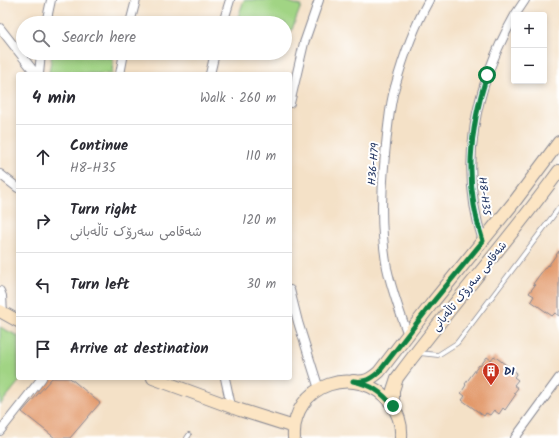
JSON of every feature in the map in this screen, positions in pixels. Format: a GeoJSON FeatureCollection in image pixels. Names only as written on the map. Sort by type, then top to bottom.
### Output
{"type":"FeatureCollection","features":[{"type":"Feature","properties":{"kind":"street"},"geometry":{"type":"LineString","coordinates":[[48,16],[51,0]]}},
{"type":"Feature","properties":{"kind":"street"},"geometry":{"type":"LineString","coordinates":[[132,16],[136,0]]}},
{"type":"Feature","properties":{"kind":"street"},"geometry":{"type":"LineString","coordinates":[[225,16],[230,0]]}},
{"type":"Feature","properties":{"kind":"street"},"geometry":{"type":"LineString","coordinates":[[292,94],[304,43],[319,0]]}},
{"type":"Feature","properties":{"kind":"street","name":"H36-H79"},"geometry":{"type":"LineString","coordinates":[[408,335],[394,298],[387,267],[381,202],[383,169],[394,89],[412,38],[429,0]]}},
{"type":"Feature","properties":{"kind":"street","name":"H8-H35"},"geometry":{"type":"LineString","coordinates":[[517,12],[524,0]]}},
{"type":"Feature","properties":{"kind":"street","name":"H8-H35"},"geometry":{"type":"LineString","coordinates":[[483,241],[476,216],[472,191],[472,136],[487,75],[501,42],[511,23]]}},
{"type":"Feature","properties":{"kind":"street"},"geometry":{"type":"LineString","coordinates":[[0,28],[16,48]]}},
{"type":"Feature","properties":{"kind":"street"},"geometry":{"type":"LineString","coordinates":[[25,60],[34,72]]}},
{"type":"Feature","properties":{"kind":"street"},"geometry":{"type":"LineString","coordinates":[[39,72],[40,60]]}},
{"type":"Feature","properties":{"kind":"street"},"geometry":{"type":"LineString","coordinates":[[120,72],[123,60]]}},
{"type":"Feature","properties":{"kind":"street"},"geometry":{"type":"LineString","coordinates":[[210,72],[213,60]]}},
{"type":"Feature","properties":{"kind":"street","name":"شەقامی سەرۆک تاڵەبانی"},"geometry":{"type":"LineString","coordinates":[[319,389],[333,383],[353,381],[362,382],[379,372],[534,176],[559,142]]}},
{"type":"Feature","properties":{"kind":"street","name":"شەقامی سەرۆک تاڵەبانی"},"geometry":{"type":"LineString","coordinates":[[393,406],[397,378],[416,352],[528,213],[559,171]]}},
{"type":"Feature","properties":{"kind":"street"},"geometry":{"type":"LineString","coordinates":[[0,174],[16,186]]}},
{"type":"Feature","properties":{"kind":"street"},"geometry":{"type":"LineString","coordinates":[[0,291],[2,296],[2,312],[16,320]]}},
{"type":"Feature","properties":{"kind":"street"},"geometry":{"type":"LineString","coordinates":[[159,380],[231,406],[294,433],[301,408],[307,399],[319,389],[292,298]]}},
{"type":"Feature","properties":{"kind":"street"},"geometry":{"type":"LineString","coordinates":[[515,438],[559,378]]}},
{"type":"Feature","properties":{"kind":"street"},"geometry":{"type":"LineString","coordinates":[[0,431],[40,380]]}},
{"type":"Feature","properties":{"kind":"street"},"geometry":{"type":"LineString","coordinates":[[225,380],[231,406]]}},
{"type":"Feature","properties":{"kind":"street"},"geometry":{"type":"LineString","coordinates":[[353,381],[376,389],[393,406],[400,425],[401,438]]}},
{"type":"Feature","properties":{"kind":"lane"},"geometry":{"type":"LineString","coordinates":[[416,352],[438,354],[457,343],[559,208]]}},
{"type":"Feature","properties":{"kind":"green space"},"geometry":{"type":"Polygon","coordinates":[[[244,0],[283,0],[301,6],[292,29],[292,16],[238,16],[244,0]]]}},
{"type":"Feature","properties":{"kind":"green space"},"geometry":{"type":"Polygon","coordinates":[[[51,60],[113,60],[112,72],[49,72],[51,60]]]}},
{"type":"Feature","properties":{"kind":"green space"},"geometry":{"type":"Polygon","coordinates":[[[0,327],[16,335],[16,380],[20,380],[0,405],[0,327]]]}},
{"type":"Feature","properties":{"kind":"building"},"geometry":{"type":"Polygon","coordinates":[[[559,251],[559,316],[555,313],[552,316],[531,301],[534,296],[529,293],[535,285],[533,284],[538,277],[559,251]]]}},
{"type":"Feature","properties":{"kind":"building","name":"D1"},"geometry":{"type":"Polygon","coordinates":[[[494,356],[517,373],[514,377],[518,380],[514,385],[518,388],[514,393],[516,394],[505,410],[503,408],[499,414],[494,410],[490,415],[486,413],[484,416],[462,400],[465,396],[461,393],[466,385],[465,384],[479,365],[480,366],[487,357],[491,360],[494,356]]]}},
{"type":"Feature","properties":{"kind":"building"},"geometry":{"type":"Polygon","coordinates":[[[50,380],[72,380],[100,403],[70,438],[55,438],[22,412],[50,380]]]}},
{"type":"Feature","properties":{"kind":"place","name":"D1"},"geometry":{"type":"Point","coordinates":[491,386]}},
{"type":"Feature","properties":{"kind":"route"},"geometry":{"type":"LineString","coordinates":[[393,406],[376,389],[353,381],[362,382],[379,372],[433,302],[483,241],[473,204],[471,157],[472,136],[476,115],[480,95],[487,75]]}}]}
